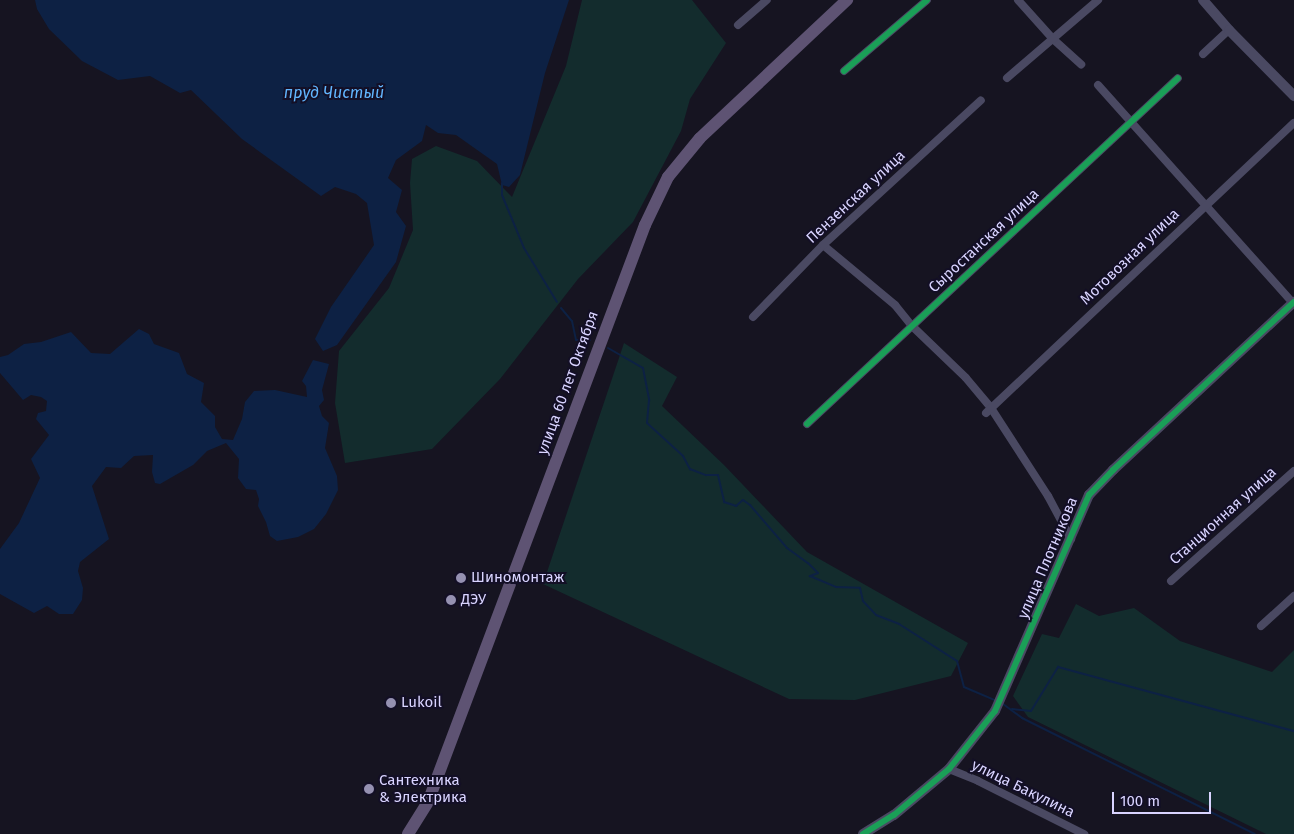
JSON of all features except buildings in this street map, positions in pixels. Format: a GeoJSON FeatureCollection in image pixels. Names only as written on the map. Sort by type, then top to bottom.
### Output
{"type":"FeatureCollection","features":[{"type":"Feature","properties":{"kind":"main road","name":"улица 60 лет Октября"},"geometry":{"type":"LineString","coordinates":[[411,832],[428,802],[645,224],[668,177],[700,138],[847,0]]}},
{"type":"Feature","properties":{"kind":"street"},"geometry":{"type":"LineString","coordinates":[[738,25],[767,0]]}},
{"type":"Feature","properties":{"kind":"street"},"geometry":{"type":"LineString","coordinates":[[844,71],[927,0]]}},
{"type":"Feature","properties":{"kind":"street"},"geometry":{"type":"LineString","coordinates":[[1018,0],[1053,39],[1081,64]]}},
{"type":"Feature","properties":{"kind":"street"},"geometry":{"type":"LineString","coordinates":[[1007,78],[1098,0]]}},
{"type":"Feature","properties":{"kind":"street"},"geometry":{"type":"LineString","coordinates":[[1203,0],[1229,30],[1294,96]]}},
{"type":"Feature","properties":{"kind":"street"},"geometry":{"type":"LineString","coordinates":[[1203,54],[1229,30]]}},
{"type":"Feature","properties":{"kind":"street","name":"Сыростанская улица"},"geometry":{"type":"LineString","coordinates":[[807,424],[1178,78]]}},
{"type":"Feature","properties":{"kind":"street"},"geometry":{"type":"LineString","coordinates":[[1098,85],[1294,303]]}},
{"type":"Feature","properties":{"kind":"street","name":"Пензенская улица"},"geometry":{"type":"LineString","coordinates":[[753,317],[823,245],[980,100]]}},
{"type":"Feature","properties":{"kind":"street","name":"Мотовозная улица"},"geometry":{"type":"LineString","coordinates":[[989,410],[1294,123]]}},
{"type":"Feature","properties":{"kind":"street"},"geometry":{"type":"LineString","coordinates":[[823,245],[894,305],[911,325],[966,378],[1048,496],[1071,539]]}},
{"type":"Feature","properties":{"kind":"street","name":"улица Плотникова"},"geometry":{"type":"LineString","coordinates":[[949,770],[995,711],[1089,495],[1094,488],[1294,303]]}},
{"type":"Feature","properties":{"kind":"street","name":"Станционная улица"},"geometry":{"type":"LineString","coordinates":[[1171,581],[1294,472]]}},
{"type":"Feature","properties":{"kind":"street"},"geometry":{"type":"LineString","coordinates":[[1261,626],[1294,596]]}},
{"type":"Feature","properties":{"kind":"street"},"geometry":{"type":"LineString","coordinates":[[863,834],[894,815],[949,770]]}},
{"type":"Feature","properties":{"kind":"street","name":"улица Бакулина"},"geometry":{"type":"LineString","coordinates":[[949,770],[978,781],[1084,834]]}},
{"type":"Feature","properties":{"kind":"green space"},"geometry":{"type":"Polygon","coordinates":[[[582,0],[692,0],[726,43],[690,99],[681,131],[633,222],[578,279],[500,379],[432,449],[345,463],[335,403],[339,351],[389,288],[413,230],[410,183],[412,159],[436,146],[477,161],[512,197],[566,66],[582,0]]]}},
{"type":"Feature","properties":{"kind":"green space"},"geometry":{"type":"Polygon","coordinates":[[[624,343],[677,377],[662,406],[724,465],[807,552],[968,643],[951,676],[855,700],[789,699],[543,584],[624,343]]]}},
{"type":"Feature","properties":{"kind":"green space"},"geometry":{"type":"Polygon","coordinates":[[[1076,604],[1099,616],[1134,608],[1180,641],[1272,672],[1294,650],[1294,834],[1266,834],[1028,717],[1013,696],[1042,634],[1059,638],[1076,604]]]}},
{"type":"Feature","properties":{"kind":"water","name":"пруд Чистый"},"geometry":{"type":"Polygon","coordinates":[[[35,0],[569,0],[545,73],[520,175],[509,187],[502,185],[497,164],[456,135],[438,133],[426,125],[422,141],[396,160],[388,178],[402,190],[396,212],[406,226],[396,262],[337,345],[323,351],[315,339],[331,307],[374,245],[367,203],[356,194],[335,187],[321,196],[242,139],[191,90],[180,93],[150,76],[118,80],[82,61],[49,29],[37,9],[35,0]]]}},
{"type":"Feature","properties":{"kind":"water"},"geometry":{"type":"Polygon","coordinates":[[[139,329],[149,334],[154,344],[179,353],[187,374],[204,383],[201,402],[215,416],[215,427],[222,439],[233,440],[242,419],[245,402],[254,391],[275,390],[307,397],[306,386],[302,381],[313,360],[329,364],[322,390],[324,400],[319,406],[322,416],[329,423],[325,448],[337,476],[338,490],[326,514],[314,529],[298,537],[277,541],[270,536],[258,506],[259,499],[256,490],[246,489],[238,478],[239,459],[226,443],[207,451],[193,465],[160,484],[155,483],[152,472],[153,455],[134,456],[121,468],[106,467],[92,486],[109,539],[80,562],[78,571],[83,588],[82,600],[73,614],[59,614],[47,606],[34,613],[0,594],[0,549],[19,523],[40,478],[31,459],[49,435],[36,419],[38,413],[46,411],[47,401],[41,397],[31,395],[23,400],[0,373],[0,357],[8,355],[24,344],[41,342],[71,332],[91,353],[110,354],[139,329]]]}},
{"type":"Feature","properties":{"kind":"waterway"},"geometry":{"type":"LineString","coordinates":[[502,183],[502,195],[524,248],[557,302]]}},
{"type":"Feature","properties":{"kind":"waterway"},"geometry":{"type":"LineString","coordinates":[[561,308],[572,321],[576,340],[590,340]]}},
{"type":"Feature","properties":{"kind":"waterway"},"geometry":{"type":"LineString","coordinates":[[608,348],[643,368],[649,400],[647,423],[683,456],[690,469],[706,475],[718,475],[724,502],[736,506],[743,500],[750,505],[787,548],[808,563],[818,573],[810,576],[836,587],[860,588],[863,601],[876,615],[899,624],[957,661],[964,687],[997,701]]}},
{"type":"Feature","properties":{"kind":"waterway"},"geometry":{"type":"LineString","coordinates":[[1012,709],[1031,711],[1058,667],[1294,731]]}},
{"type":"Feature","properties":{"kind":"waterway"},"geometry":{"type":"LineString","coordinates":[[1003,704],[1022,718],[1255,834]]}},
{"type":"Feature","properties":{"kind":"cycle path"},"geometry":{"type":"LineString","coordinates":[[844,71],[927,0]]}},
{"type":"Feature","properties":{"kind":"cycle path"},"geometry":{"type":"LineString","coordinates":[[807,424],[1178,78]]}},
{"type":"Feature","properties":{"kind":"cycle path"},"geometry":{"type":"LineString","coordinates":[[863,834],[894,815],[949,769],[995,711],[1089,495],[1113,470],[1294,302]]}},
{"type":"Feature","properties":{"kind":"place","name":"Шиномонтаж"},"geometry":{"type":"Point","coordinates":[461,578]}},
{"type":"Feature","properties":{"kind":"place","name":"ДЭУ"},"geometry":{"type":"Point","coordinates":[451,600]}},
{"type":"Feature","properties":{"kind":"place","name":"Lukoil"},"geometry":{"type":"Point","coordinates":[391,703]}},
{"type":"Feature","properties":{"kind":"place","name":"Сантехника & Электрика"},"geometry":{"type":"Point","coordinates":[369,789]}}]}
